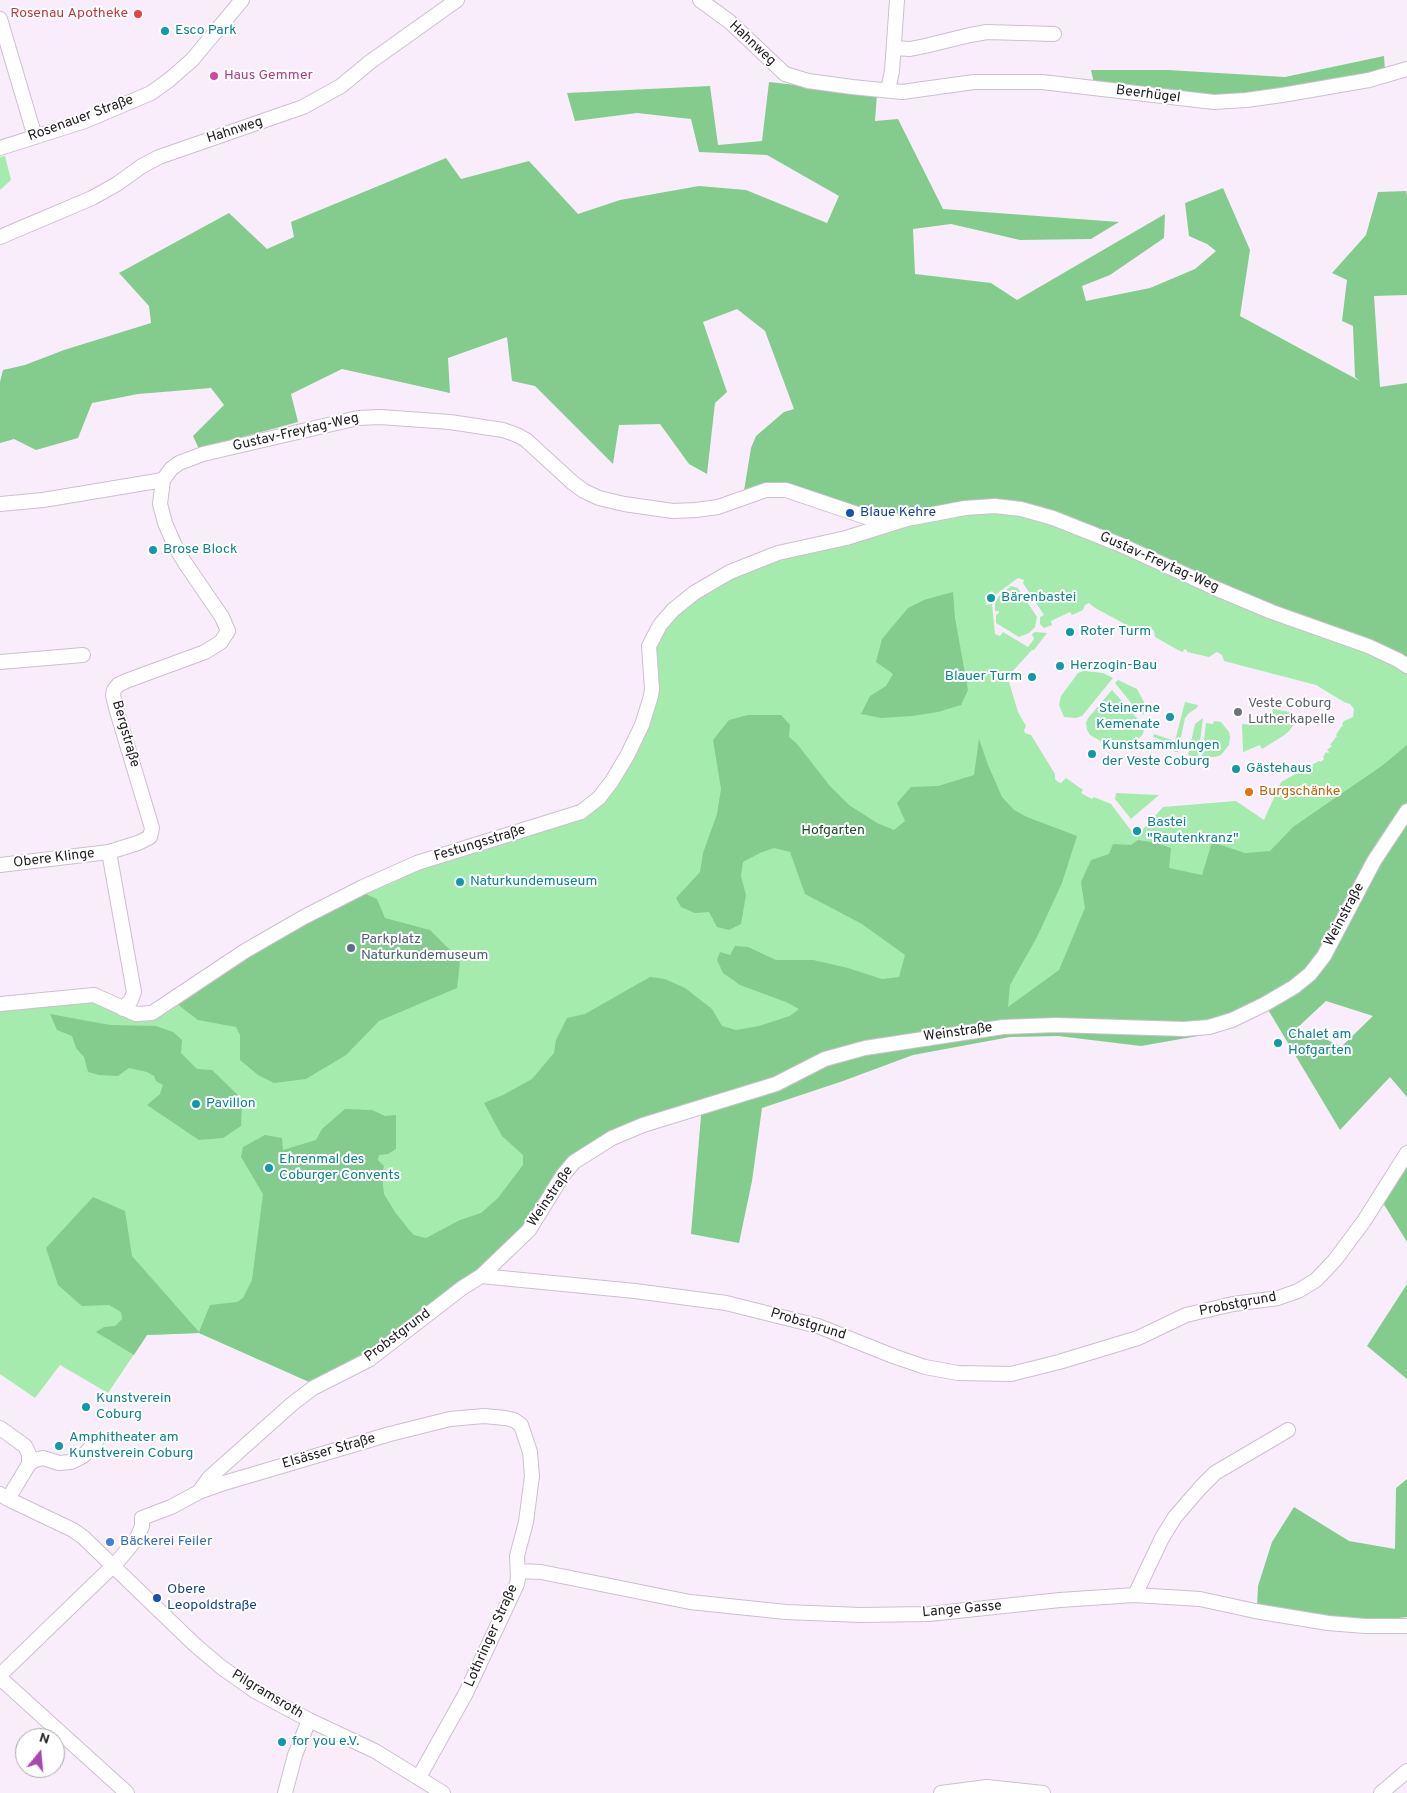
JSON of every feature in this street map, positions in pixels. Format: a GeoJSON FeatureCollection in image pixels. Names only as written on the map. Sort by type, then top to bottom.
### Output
{"type":"FeatureCollection","features":[{"type":"Feature","properties":{"kind":"street","name":"Rosenauer Straße"},"geometry":{"type":"LineString","coordinates":[[0,148],[85,121],[137,100],[157,88],[170,80],[192,60],[242,0]]}},
{"type":"Feature","properties":{"kind":"street","name":"Hahnweg"},"geometry":{"type":"LineString","coordinates":[[0,237],[92,198],[159,157],[303,107],[341,86],[370,62],[457,0]]}},
{"type":"Feature","properties":{"kind":"street","name":"Hahnweg"},"geometry":{"type":"LineString","coordinates":[[700,0],[730,22],[780,70]]}},
{"type":"Feature","properties":{"kind":"street"},"geometry":{"type":"LineString","coordinates":[[888,90],[892,71],[897,0]]}},
{"type":"Feature","properties":{"kind":"street"},"geometry":{"type":"LineString","coordinates":[[0,19],[35,137]]}},
{"type":"Feature","properties":{"kind":"street"},"geometry":{"type":"LineString","coordinates":[[894,48],[910,49],[987,32],[1054,34]]}},
{"type":"Feature","properties":{"kind":"street","name":"Beerhügel"},"geometry":{"type":"LineString","coordinates":[[780,70],[795,78],[808,81],[902,92],[974,82],[1034,82],[1214,102],[1282,95],[1369,80],[1407,69]]}},
{"type":"Feature","properties":{"kind":"street","name":"Gustav-Freytag-Weg"},"geometry":{"type":"LineString","coordinates":[[163,480],[171,469],[179,463],[203,454],[358,418],[380,417],[450,422],[503,430],[526,440],[584,491],[599,498],[624,504],[673,511],[696,510],[718,507],[771,489],[786,490],[846,512],[869,518],[901,521]]}},
{"type":"Feature","properties":{"kind":"street"},"geometry":{"type":"LineString","coordinates":[[0,504],[43,500],[163,480]]}},
{"type":"Feature","properties":{"kind":"street","name":"Bergstraße"},"geometry":{"type":"LineString","coordinates":[[108,852],[146,840],[150,837],[152,828],[116,708],[113,695],[114,690],[118,685],[205,652],[221,642],[228,631],[222,617],[175,546],[165,523],[160,504],[163,480]]}},
{"type":"Feature","properties":{"kind":"street","name":"Gustav-Freytag-Weg"},"geometry":{"type":"LineString","coordinates":[[846,538],[933,513],[995,506],[1021,508],[1090,532],[1263,609],[1368,646],[1407,666]]}},
{"type":"Feature","properties":{"kind":"street"},"geometry":{"type":"LineString","coordinates":[[846,512],[851,525],[846,538]]}},
{"type":"Feature","properties":{"kind":"street","name":"Festungsstraße"},"geometry":{"type":"LineString","coordinates":[[0,1004],[94,995],[123,1009],[142,1014],[152,1013],[245,951],[354,891],[405,868],[581,812],[599,798],[612,781],[642,725],[652,696],[649,646],[660,625],[673,610],[694,593],[730,572],[778,553],[846,538]]}},
{"type":"Feature","properties":{"kind":"street"},"geometry":{"type":"LineString","coordinates":[[0,662],[83,655]]}},
{"type":"Feature","properties":{"kind":"street","name":"Weinstraße"},"geometry":{"type":"LineString","coordinates":[[481,1276],[529,1230],[563,1175],[574,1162],[591,1150],[612,1138],[643,1125],[776,1084],[826,1059],[874,1046],[1003,1027],[1056,1025],[1184,1029],[1209,1027],[1232,1020],[1266,1004],[1294,987],[1310,974],[1324,956],[1374,861],[1407,811]]}},
{"type":"Feature","properties":{"kind":"street"},"geometry":{"type":"LineString","coordinates":[[108,852],[134,992],[131,1000],[123,1009]]}},
{"type":"Feature","properties":{"kind":"street","name":"Obere Klinge"},"geometry":{"type":"LineString","coordinates":[[0,866],[108,852]]}},
{"type":"Feature","properties":{"kind":"street","name":"Probstgrund"},"geometry":{"type":"LineString","coordinates":[[199,1492],[209,1478],[292,1404],[313,1388],[370,1359],[462,1288],[481,1276],[643,1292],[726,1303],[818,1326],[924,1367],[958,1373],[1011,1374],[1059,1362],[1138,1338],[1186,1315],[1233,1304],[1278,1298],[1298,1291],[1316,1280],[1335,1260],[1364,1221],[1407,1153]]}},
{"type":"Feature","properties":{"kind":"street","name":"Elsässer Straße"},"geometry":{"type":"LineString","coordinates":[[112,1565],[137,1538],[142,1526],[142,1518],[171,1507],[199,1492],[224,1483],[390,1434],[450,1419],[484,1416],[505,1418],[514,1420],[521,1426]]}},
{"type":"Feature","properties":{"kind":"street","name":"Lothringer Straße"},"geometry":{"type":"LineString","coordinates":[[419,1777],[466,1693],[517,1584],[517,1556],[529,1505],[532,1476],[530,1452],[521,1426]]}},
{"type":"Feature","properties":{"kind":"street"},"geometry":{"type":"LineString","coordinates":[[0,1428],[25,1446],[29,1454],[28,1464]]}},
{"type":"Feature","properties":{"kind":"street"},"geometry":{"type":"LineString","coordinates":[[1135,1596],[1166,1531],[1175,1517],[1201,1487],[1215,1473],[1288,1430]]}},
{"type":"Feature","properties":{"kind":"street"},"geometry":{"type":"LineString","coordinates":[[4,1497],[28,1464],[39,1458],[60,1463],[71,1462],[83,1456],[96,1442]]}},
{"type":"Feature","properties":{"kind":"street","name":"Pilgramsroth"},"geometry":{"type":"LineString","coordinates":[[4,1497],[84,1537],[221,1667],[255,1691],[375,1751],[443,1793]]}},
{"type":"Feature","properties":{"kind":"street"},"geometry":{"type":"LineString","coordinates":[[112,1565],[0,1677],[128,1793]]}},
{"type":"Feature","properties":{"kind":"street","name":"Lange Gasse"},"geometry":{"type":"LineString","coordinates":[[518,1571],[541,1572],[690,1602],[795,1612],[867,1615],[929,1614],[1060,1600],[1135,1596],[1200,1599],[1254,1612],[1328,1623],[1365,1626],[1407,1626]]}},
{"type":"Feature","properties":{"kind":"street"},"geometry":{"type":"LineString","coordinates":[[285,1793],[295,1755],[310,1720]]}},
{"type":"Feature","properties":{"kind":"street"},"geometry":{"type":"LineString","coordinates":[[1381,1793],[1407,1771]]}},
{"type":"Feature","properties":{"kind":"street"},"geometry":{"type":"LineString","coordinates":[[941,1793],[987,1787],[1042,1793]]}},
{"type":"Feature","properties":{"kind":"green space"},"geometry":{"type":"Polygon","coordinates":[[[1384,56],[1385,71],[1224,98],[1094,83],[1091,70],[1168,70],[1285,77],[1384,56]]]}},
{"type":"Feature","properties":{"kind":"green space"},"geometry":{"type":"Polygon","coordinates":[[[769,82],[877,94],[875,121],[898,119],[943,209],[1119,222],[1091,239],[1020,240],[951,224],[913,229],[915,274],[991,283],[1017,300],[1165,214],[1164,238],[1110,275],[1082,286],[1086,301],[1150,288],[1195,269],[1216,251],[1207,244],[1189,236],[1185,203],[1223,188],[1250,250],[1240,316],[1360,381],[1355,377],[1353,326],[1342,321],[1347,280],[1332,273],[1366,235],[1378,192],[1406,191],[1407,295],[1374,296],[1380,387],[1407,383],[1407,662],[1021,505],[891,519],[790,487],[744,491],[751,448],[756,436],[784,412],[794,409],[765,331],[737,309],[703,322],[727,392],[715,403],[707,474],[689,464],[660,424],[619,425],[613,464],[535,386],[512,381],[507,337],[448,358],[450,393],[342,369],[291,394],[298,422],[199,449],[193,436],[224,405],[211,388],[138,394],[92,403],[78,438],[36,450],[14,439],[0,443],[0,382],[3,370],[25,365],[64,350],[151,323],[149,306],[119,273],[229,213],[267,249],[294,237],[291,222],[446,158],[461,179],[529,161],[578,214],[620,200],[699,186],[746,190],[827,223],[839,196],[767,155],[699,152],[691,119],[637,113],[575,121],[567,93],[710,86],[718,145],[762,141],[769,82]]]}},
{"type":"Feature","properties":{"kind":"green space"},"geometry":{"type":"Polygon","coordinates":[[[5,156],[11,180],[0,190],[0,157],[5,156]]]}},
{"type":"Feature","properties":{"kind":"green space","name":"Hofgarten"},"geometry":{"type":"Polygon","coordinates":[[[995,511],[1035,517],[1364,649],[1407,672],[1407,808],[1003,1024],[613,1135],[316,1385],[199,1333],[147,1335],[108,1393],[60,1365],[35,1398],[0,1374],[0,1009],[89,999],[143,1018],[161,1016],[247,955],[398,875],[593,811],[654,708],[655,638],[692,597],[775,558],[933,518],[995,511]],[[1018,578],[995,595],[992,591],[985,596],[986,605],[992,604],[995,634],[1000,636],[1003,632],[1028,647],[1034,639],[1032,634],[1035,632],[1047,633],[1034,650],[1012,672],[1006,672],[1006,682],[1009,682],[1018,712],[1026,726],[1025,733],[1031,735],[1058,782],[1061,783],[1066,778],[1083,790],[1081,793],[1092,799],[1094,797],[1111,804],[1136,837],[1163,807],[1236,801],[1264,820],[1281,782],[1319,761],[1321,762],[1326,752],[1329,752],[1327,750],[1332,746],[1330,745],[1343,726],[1344,721],[1353,717],[1354,709],[1350,704],[1316,685],[1224,661],[1222,655],[1217,652],[1209,657],[1187,652],[1184,649],[1183,652],[1155,637],[1152,629],[1140,628],[1136,630],[1089,603],[1085,605],[1083,610],[1072,615],[1070,612],[1051,621],[1052,625],[1044,628],[1040,624],[1040,617],[1044,615],[1023,583],[1024,580],[1018,578]]]}},
{"type":"Feature","properties":{"kind":"green space"},"geometry":{"type":"Polygon","coordinates":[[[1011,586],[1018,588],[1037,617],[1035,627],[1029,633],[1019,637],[996,623],[996,615],[999,611],[995,611],[995,604],[998,597],[1011,586]]]}},
{"type":"Feature","properties":{"kind":"green space"},"geometry":{"type":"Polygon","coordinates":[[[953,592],[955,618],[968,690],[961,705],[938,712],[912,716],[881,718],[861,714],[870,696],[886,686],[893,674],[876,662],[882,639],[908,608],[924,600],[953,592]]]}},
{"type":"Feature","properties":{"kind":"green space"},"geometry":{"type":"Polygon","coordinates":[[[1084,671],[1103,673],[1113,678],[1082,716],[1076,718],[1064,717],[1059,705],[1061,696],[1078,673],[1084,671]]]}},
{"type":"Feature","properties":{"kind":"green space"},"geometry":{"type":"Polygon","coordinates":[[[1118,680],[1137,689],[1144,702],[1144,715],[1136,709],[1115,683],[1118,680]]]}},
{"type":"Feature","properties":{"kind":"green space"},"geometry":{"type":"Polygon","coordinates":[[[1112,690],[1142,724],[1143,734],[1138,739],[1124,744],[1113,745],[1104,743],[1090,735],[1087,730],[1086,723],[1088,718],[1112,690]]]}},
{"type":"Feature","properties":{"kind":"green space"},"geometry":{"type":"Polygon","coordinates":[[[1185,702],[1198,705],[1185,718],[1178,752],[1175,752],[1164,741],[1153,737],[1154,734],[1175,741],[1185,702]]]}},
{"type":"Feature","properties":{"kind":"green space"},"geometry":{"type":"Polygon","coordinates":[[[1273,709],[1290,712],[1295,715],[1295,723],[1283,736],[1262,749],[1260,745],[1243,752],[1242,724],[1257,725],[1264,719],[1269,721],[1273,709]]]}},
{"type":"Feature","properties":{"kind":"green space"},"geometry":{"type":"Polygon","coordinates":[[[748,715],[781,715],[790,725],[789,737],[797,744],[830,786],[849,805],[877,823],[894,830],[905,821],[897,803],[911,787],[938,786],[974,775],[979,739],[1002,797],[1014,810],[1027,817],[1077,836],[1062,883],[1037,937],[1010,985],[1008,1007],[1059,970],[1085,908],[1081,882],[1091,860],[1109,854],[1113,844],[1131,845],[1138,840],[1157,843],[1171,848],[1169,868],[1202,875],[1212,842],[1245,853],[1270,851],[1293,827],[1383,765],[1407,745],[1407,1097],[1390,1077],[1340,1130],[1267,1008],[1215,1033],[1141,1046],[1058,1036],[1010,1037],[913,1055],[762,1108],[752,1181],[739,1243],[691,1234],[702,1104],[588,1148],[536,1215],[494,1258],[359,1358],[316,1385],[199,1333],[147,1335],[134,1355],[96,1332],[104,1327],[115,1326],[122,1319],[121,1312],[109,1305],[82,1306],[58,1285],[46,1248],[93,1197],[125,1211],[132,1256],[199,1332],[210,1305],[237,1302],[243,1298],[252,1280],[263,1194],[241,1157],[243,1147],[265,1135],[282,1138],[283,1150],[316,1140],[322,1129],[345,1109],[372,1110],[385,1116],[396,1115],[396,1149],[388,1154],[379,1155],[378,1160],[384,1166],[382,1175],[384,1194],[410,1231],[414,1235],[426,1238],[460,1220],[481,1213],[498,1198],[523,1165],[523,1155],[502,1136],[484,1103],[532,1079],[554,1053],[556,1040],[567,1018],[585,1014],[650,977],[665,979],[685,988],[712,1009],[722,1026],[736,1030],[759,1026],[790,1016],[799,1009],[786,1002],[740,985],[723,973],[717,960],[720,952],[730,955],[735,946],[748,947],[776,960],[813,960],[848,968],[882,979],[899,977],[905,955],[862,924],[805,894],[790,852],[774,848],[743,862],[741,876],[746,895],[741,924],[729,930],[717,927],[709,912],[695,913],[681,907],[676,898],[700,872],[703,853],[717,814],[721,789],[713,740],[729,720],[748,715]],[[1326,1001],[1297,1028],[1305,1038],[1324,1038],[1341,1047],[1373,1016],[1326,1001]]]}},
{"type":"Feature","properties":{"kind":"green space"},"geometry":{"type":"Polygon","coordinates":[[[1203,718],[1198,757],[1188,755],[1195,724],[1203,718]]]}},
{"type":"Feature","properties":{"kind":"green space"},"geometry":{"type":"Polygon","coordinates":[[[1214,721],[1221,722],[1229,732],[1229,745],[1221,755],[1202,757],[1206,723],[1213,724],[1214,721]]]}},
{"type":"Feature","properties":{"kind":"green space"},"geometry":{"type":"Polygon","coordinates":[[[1116,793],[1159,795],[1131,819],[1115,799],[1116,793]]]}},
{"type":"Feature","properties":{"kind":"green space"},"geometry":{"type":"Polygon","coordinates":[[[361,892],[377,899],[385,918],[430,930],[453,953],[460,962],[457,988],[379,1021],[346,1055],[306,1079],[274,1083],[258,1075],[240,1060],[240,1035],[236,1027],[198,1020],[177,1004],[247,955],[361,892]]]}},
{"type":"Feature","properties":{"kind":"green space"},"geometry":{"type":"Polygon","coordinates":[[[50,1014],[110,1025],[156,1026],[173,1032],[182,1040],[181,1053],[197,1069],[212,1070],[242,1099],[241,1126],[223,1138],[199,1140],[147,1105],[160,1094],[163,1085],[156,1081],[154,1076],[147,1072],[129,1068],[118,1076],[99,1075],[88,1072],[84,1057],[76,1048],[72,1036],[57,1030],[50,1014]]]}},
{"type":"Feature","properties":{"kind":"green space"},"geometry":{"type":"Polygon","coordinates":[[[1407,1155],[1407,1242],[1380,1198],[1407,1155]]]}},
{"type":"Feature","properties":{"kind":"green space"},"geometry":{"type":"Polygon","coordinates":[[[1407,1284],[1407,1379],[1367,1346],[1407,1284]]]}},
{"type":"Feature","properties":{"kind":"green space"},"geometry":{"type":"Polygon","coordinates":[[[1407,1479],[1407,1617],[1362,1622],[1257,1607],[1258,1586],[1272,1542],[1294,1507],[1349,1541],[1395,1549],[1396,1488],[1407,1479]]]}},
{"type":"Feature","properties":{"kind":"place","name":"Rosenau Apotheke"},"geometry":{"type":"Point","coordinates":[138,14]}},
{"type":"Feature","properties":{"kind":"place","name":"Esco Park"},"geometry":{"type":"Point","coordinates":[165,31]}},
{"type":"Feature","properties":{"kind":"place","name":"Haus Gemmer"},"geometry":{"type":"Point","coordinates":[214,76]}},
{"type":"Feature","properties":{"kind":"place","name":"Blaue Kehre"},"geometry":{"type":"Point","coordinates":[850,513]}},
{"type":"Feature","properties":{"kind":"place","name":"Brose Block"},"geometry":{"type":"Point","coordinates":[153,550]}},
{"type":"Feature","properties":{"kind":"place","name":"Bärenbastei"},"geometry":{"type":"Point","coordinates":[991,598]}},
{"type":"Feature","properties":{"kind":"place","name":"Roter Turm"},"geometry":{"type":"Point","coordinates":[1070,632]}},
{"type":"Feature","properties":{"kind":"place","name":"Herzogin-Bau"},"geometry":{"type":"Point","coordinates":[1060,666]}},
{"type":"Feature","properties":{"kind":"place","name":"Blauer Turm"},"geometry":{"type":"Point","coordinates":[1032,677]}},
{"type":"Feature","properties":{"kind":"place","name":"Veste Coburg Lutherkapelle"},"geometry":{"type":"Point","coordinates":[1238,712]}},
{"type":"Feature","properties":{"kind":"place","name":"Steinerne Kemenate"},"geometry":{"type":"Point","coordinates":[1170,717]}},
{"type":"Feature","properties":{"kind":"place","name":"Kunstsammlungen der Veste Coburg"},"geometry":{"type":"Point","coordinates":[1092,754]}},
{"type":"Feature","properties":{"kind":"place","name":"Gästehaus"},"geometry":{"type":"Point","coordinates":[1236,769]}},
{"type":"Feature","properties":{"kind":"place","name":"Burgschänke"},"geometry":{"type":"Point","coordinates":[1249,792]}},
{"type":"Feature","properties":{"kind":"place","name":"Bastei \"Rautenkranz\""},"geometry":{"type":"Point","coordinates":[1137,831]}},
{"type":"Feature","properties":{"kind":"place","name":"Naturkundemuseum"},"geometry":{"type":"Point","coordinates":[460,882]}},
{"type":"Feature","properties":{"kind":"place","name":"Parkplatz Naturkundemuseum"},"geometry":{"type":"Point","coordinates":[351,948]}},
{"type":"Feature","properties":{"kind":"place","name":"Chalet am Hofgarten"},"geometry":{"type":"Point","coordinates":[1278,1043]}},
{"type":"Feature","properties":{"kind":"place","name":"Pavillon"},"geometry":{"type":"Point","coordinates":[196,1104]}},
{"type":"Feature","properties":{"kind":"place","name":"Ehrenmal des Coburger Convents"},"geometry":{"type":"Point","coordinates":[269,1168]}},
{"type":"Feature","properties":{"kind":"place","name":"Kunstverein Coburg"},"geometry":{"type":"Point","coordinates":[86,1407]}},
{"type":"Feature","properties":{"kind":"place","name":"Amphitheater am Kunstverein Coburg"},"geometry":{"type":"Point","coordinates":[59,1446]}},
{"type":"Feature","properties":{"kind":"place","name":"Bäckerei Feiler"},"geometry":{"type":"Point","coordinates":[110,1542]}},
{"type":"Feature","properties":{"kind":"place","name":"Obere Leopoldstraße"},"geometry":{"type":"Point","coordinates":[157,1598]}},
{"type":"Feature","properties":{"kind":"place","name":"for you e.V."},"geometry":{"type":"Point","coordinates":[282,1742]}}]}
